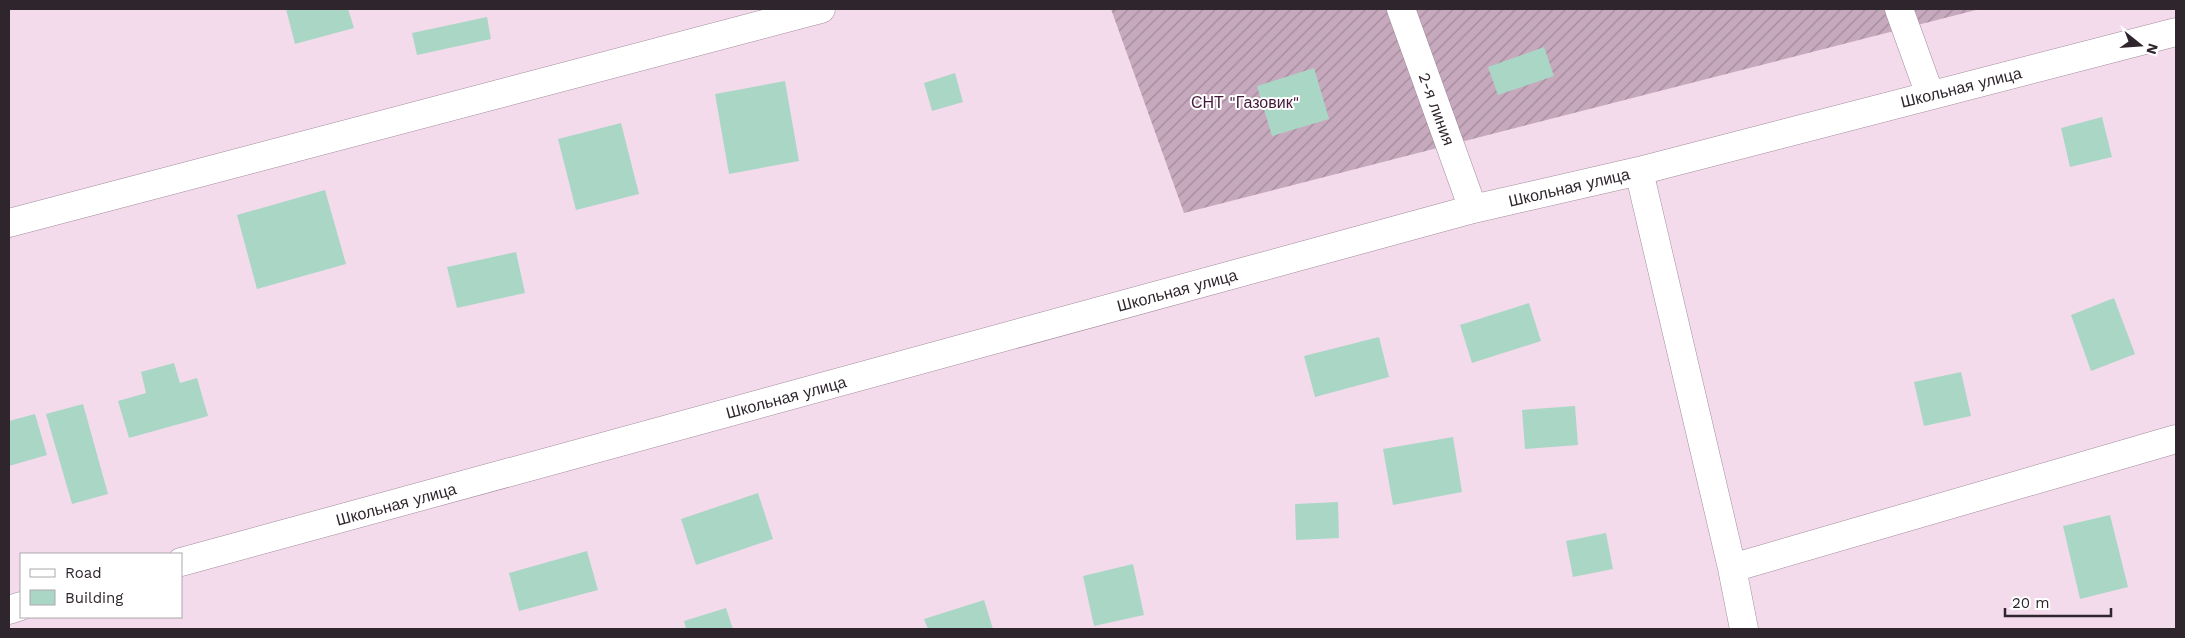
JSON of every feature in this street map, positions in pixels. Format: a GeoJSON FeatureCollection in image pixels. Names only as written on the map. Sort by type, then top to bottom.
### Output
{"type":"FeatureCollection","features":[{"type":"Feature","properties":{"kind":"street"},"geometry":{"type":"LineString","coordinates":[[9,223],[821,9]]}},
{"type":"Feature","properties":{"kind":"street","name":"2-я линия"},"geometry":{"type":"LineString","coordinates":[[1401,9],[1473,209]]}},
{"type":"Feature","properties":{"kind":"street"},"geometry":{"type":"LineString","coordinates":[[1899,9],[1930,95]]}},
{"type":"Feature","properties":{"kind":"street","name":"Школьная улица"},"geometry":{"type":"LineString","coordinates":[[182,562],[1473,209],[1639,172],[2176,32]]}},
{"type":"Feature","properties":{"kind":"street"},"geometry":{"type":"LineString","coordinates":[[1639,172],[1732,568],[1744,629]]}},
{"type":"Feature","properties":{"kind":"street"},"geometry":{"type":"LineString","coordinates":[[1732,568],[2176,439]]}},
{"type":"Feature","properties":{"kind":"green space","name":"СНТ \"Газовик\""},"geometry":{"type":"Polygon","coordinates":[[[1111,9],[1980,9],[1184,213],[1111,9]]]}},
{"type":"Feature","properties":{"kind":"building"},"geometry":{"type":"Polygon","coordinates":[[[286,9],[348,9],[354,28],[295,44],[286,9]]]}},
{"type":"Feature","properties":{"kind":"building"},"geometry":{"type":"Polygon","coordinates":[[[487,17],[491,39],[417,55],[412,33],[487,17]]]}},
{"type":"Feature","properties":{"kind":"building"},"geometry":{"type":"Polygon","coordinates":[[[1544,47],[1554,76],[1498,95],[1488,67],[1544,47]]]}},
{"type":"Feature","properties":{"kind":"building"},"geometry":{"type":"Polygon","coordinates":[[[1314,68],[1329,119],[1272,136],[1257,86],[1314,68]]]}},
{"type":"Feature","properties":{"kind":"building"},"geometry":{"type":"Polygon","coordinates":[[[955,73],[963,102],[932,111],[924,83],[955,73]]]}},
{"type":"Feature","properties":{"kind":"building"},"geometry":{"type":"Polygon","coordinates":[[[785,81],[799,161],[729,174],[715,94],[785,81]]]}},
{"type":"Feature","properties":{"kind":"building"},"geometry":{"type":"Polygon","coordinates":[[[2102,117],[2112,157],[2070,167],[2061,128],[2102,117]]]}},
{"type":"Feature","properties":{"kind":"building"},"geometry":{"type":"Polygon","coordinates":[[[621,123],[639,194],[576,210],[558,139],[621,123]]]}},
{"type":"Feature","properties":{"kind":"building"},"geometry":{"type":"Polygon","coordinates":[[[325,190],[346,264],[257,289],[237,215],[325,190]]]}},
{"type":"Feature","properties":{"kind":"building"},"geometry":{"type":"Polygon","coordinates":[[[516,252],[525,293],[457,308],[447,267],[516,252]]]}},
{"type":"Feature","properties":{"kind":"building"},"geometry":{"type":"Polygon","coordinates":[[[2114,298],[2135,354],[2091,371],[2071,315],[2114,298]]]}},
{"type":"Feature","properties":{"kind":"building"},"geometry":{"type":"Polygon","coordinates":[[[1529,303],[1541,341],[1472,363],[1460,325],[1529,303]]]}},
{"type":"Feature","properties":{"kind":"building"},"geometry":{"type":"Polygon","coordinates":[[[1379,337],[1389,377],[1315,397],[1304,356],[1379,337]]]}},
{"type":"Feature","properties":{"kind":"building"},"geometry":{"type":"Polygon","coordinates":[[[174,363],[180,383],[197,378],[208,416],[129,438],[118,401],[146,393],[141,372],[174,363]]]}},
{"type":"Feature","properties":{"kind":"building"},"geometry":{"type":"Polygon","coordinates":[[[1961,372],[1971,416],[1924,426],[1914,382],[1961,372]]]}},
{"type":"Feature","properties":{"kind":"building"},"geometry":{"type":"Polygon","coordinates":[[[83,404],[108,494],[72,504],[46,414],[83,404]]]}},
{"type":"Feature","properties":{"kind":"building"},"geometry":{"type":"Polygon","coordinates":[[[1575,406],[1578,445],[1525,449],[1522,410],[1575,406]]]}},
{"type":"Feature","properties":{"kind":"building"},"geometry":{"type":"Polygon","coordinates":[[[35,414],[47,455],[9,466],[9,421],[35,414]]]}},
{"type":"Feature","properties":{"kind":"building"},"geometry":{"type":"Polygon","coordinates":[[[1453,437],[1462,492],[1393,505],[1383,449],[1453,437]]]}},
{"type":"Feature","properties":{"kind":"building"},"geometry":{"type":"Polygon","coordinates":[[[758,493],[773,539],[696,565],[681,519],[758,493]]]}},
{"type":"Feature","properties":{"kind":"building"},"geometry":{"type":"Polygon","coordinates":[[[1338,502],[1339,538],[1296,540],[1295,504],[1338,502]]]}},
{"type":"Feature","properties":{"kind":"building"},"geometry":{"type":"Polygon","coordinates":[[[2110,515],[2128,587],[2080,599],[2063,526],[2110,515]]]}},
{"type":"Feature","properties":{"kind":"building"},"geometry":{"type":"Polygon","coordinates":[[[1606,533],[1613,569],[1573,577],[1566,541],[1606,533]]]}},
{"type":"Feature","properties":{"kind":"building"},"geometry":{"type":"Polygon","coordinates":[[[587,551],[598,590],[519,611],[509,573],[587,551]]]}},
{"type":"Feature","properties":{"kind":"building"},"geometry":{"type":"Polygon","coordinates":[[[1133,564],[1144,615],[1094,626],[1083,576],[1133,564]]]}},
{"type":"Feature","properties":{"kind":"building"},"geometry":{"type":"Polygon","coordinates":[[[984,600],[993,629],[928,629],[924,619],[984,600]]]}},
{"type":"Feature","properties":{"kind":"building"},"geometry":{"type":"Polygon","coordinates":[[[726,608],[733,629],[686,629],[684,621],[726,608]]]}}]}
